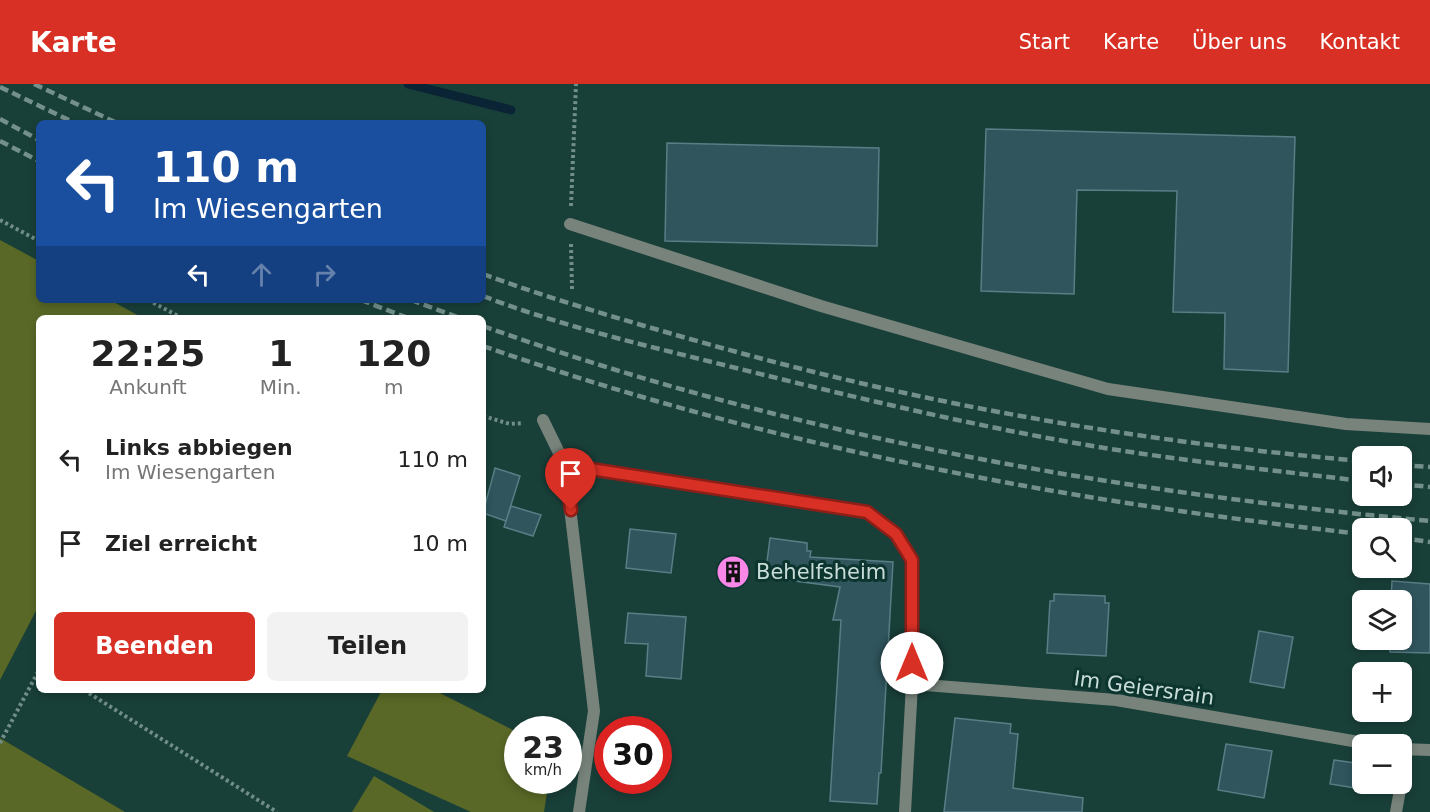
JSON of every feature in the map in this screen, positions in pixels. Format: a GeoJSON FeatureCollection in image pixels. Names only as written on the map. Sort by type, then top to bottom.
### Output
{"type":"FeatureCollection","features":[{"type":"Feature","properties":{"kind":"street"},"geometry":{"type":"LineString","coordinates":[[570,224],[821,306],[1108,389],[1346,424],[1430,429]]}},
{"type":"Feature","properties":{"kind":"street"},"geometry":{"type":"LineString","coordinates":[[543,420],[565,465],[594,711],[579,812]]}},
{"type":"Feature","properties":{"kind":"street"},"geometry":{"type":"LineString","coordinates":[[565,465],[867,512],[896,534],[912,560],[912,684],[904,812]]}},
{"type":"Feature","properties":{"kind":"street","name":"Im Geiersrain"},"geometry":{"type":"LineString","coordinates":[[912,684],[1116,700],[1352,741]]}},
{"type":"Feature","properties":{"kind":"street"},"geometry":{"type":"LineString","coordinates":[[1412,750],[1430,750]]}},
{"type":"Feature","properties":{"kind":"street"},"geometry":{"type":"LineString","coordinates":[[1396,812],[1398,794]]}},
{"type":"Feature","properties":{"kind":"path"},"geometry":{"type":"LineString","coordinates":[[572,289],[570,224],[576,84]]}},
{"type":"Feature","properties":{"kind":"path"},"geometry":{"type":"LineString","coordinates":[[0,220],[36,239]]}},
{"type":"Feature","properties":{"kind":"path"},"geometry":{"type":"LineString","coordinates":[[154,303],[176,315]]}},
{"type":"Feature","properties":{"kind":"path"},"geometry":{"type":"LineString","coordinates":[[486,417],[510,424],[543,420]]}},
{"type":"Feature","properties":{"kind":"path"},"geometry":{"type":"LineString","coordinates":[[0,743],[36,676]]}},
{"type":"Feature","properties":{"kind":"path"},"geometry":{"type":"LineString","coordinates":[[89,693],[277,812]]}},
{"type":"Feature","properties":{"kind":"green space"},"geometry":{"type":"Polygon","coordinates":[[[0,240],[36,259],[36,303],[116,303],[138,315],[36,315],[36,611],[0,680],[0,240]]]}},
{"type":"Feature","properties":{"kind":"green space"},"geometry":{"type":"Polygon","coordinates":[[[380,693],[440,693],[504,725],[504,794],[547,794],[544,812],[471,812],[347,756],[380,693]]]}},
{"type":"Feature","properties":{"kind":"green space"},"geometry":{"type":"Polygon","coordinates":[[[0,738],[125,812],[0,812],[0,738]]]}},
{"type":"Feature","properties":{"kind":"green space"},"geometry":{"type":"Polygon","coordinates":[[[374,776],[434,812],[352,812],[374,776]]]}},
{"type":"Feature","properties":{"kind":"building"},"geometry":{"type":"Polygon","coordinates":[[[986,129],[1295,137],[1288,372],[1224,369],[1225,313],[1173,312],[1177,191],[1077,190],[1074,294],[981,291],[986,129]]]}},
{"type":"Feature","properties":{"kind":"building"},"geometry":{"type":"Polygon","coordinates":[[[667,143],[879,148],[877,246],[665,241],[667,143]]]}},
{"type":"Feature","properties":{"kind":"building"},"geometry":{"type":"Polygon","coordinates":[[[495,468],[520,476],[506,521],[486,514],[486,502],[495,468]]]}},
{"type":"Feature","properties":{"kind":"building"},"geometry":{"type":"Polygon","coordinates":[[[511,506],[541,515],[533,536],[504,527],[511,506]]]}},
{"type":"Feature","properties":{"kind":"building"},"geometry":{"type":"Polygon","coordinates":[[[630,529],[676,534],[671,573],[626,568],[630,529]]]}},
{"type":"Feature","properties":{"kind":"building"},"geometry":{"type":"Polygon","coordinates":[[[770,538],[807,543],[807,551],[811,551],[810,557],[893,562],[881,773],[879,773],[877,804],[830,801],[841,620],[833,620],[840,587],[765,577],[770,538]]]}},
{"type":"Feature","properties":{"kind":"building"},"geometry":{"type":"Polygon","coordinates":[[[1392,581],[1430,584],[1430,653],[1390,652],[1390,650],[1412,650],[1412,590],[1392,590],[1392,581]]]}},
{"type":"Feature","properties":{"kind":"building"},"geometry":{"type":"Polygon","coordinates":[[[1054,594],[1105,596],[1105,603],[1109,603],[1106,656],[1047,653],[1050,601],[1054,601],[1054,594]]]}},
{"type":"Feature","properties":{"kind":"building"},"geometry":{"type":"Polygon","coordinates":[[[628,613],[686,617],[681,679],[646,676],[648,644],[625,643],[628,613]]]}},
{"type":"Feature","properties":{"kind":"building"},"geometry":{"type":"Polygon","coordinates":[[[1259,631],[1293,637],[1284,688],[1250,682],[1259,631]]]}},
{"type":"Feature","properties":{"kind":"building"},"geometry":{"type":"Polygon","coordinates":[[[955,718],[1011,724],[1010,733],[1018,734],[1013,788],[1083,798],[1082,812],[944,812],[955,718]]]}},
{"type":"Feature","properties":{"kind":"building"},"geometry":{"type":"Polygon","coordinates":[[[1226,744],[1272,751],[1264,798],[1218,790],[1226,744]]]}},
{"type":"Feature","properties":{"kind":"building"},"geometry":{"type":"Polygon","coordinates":[[[1334,760],[1352,763],[1352,787],[1330,784],[1334,760]]]}},
{"type":"Feature","properties":{"kind":"waterway"},"geometry":{"type":"LineString","coordinates":[[408,84],[511,110]]}},
{"type":"Feature","properties":{"kind":"railway"},"geometry":{"type":"LineString","coordinates":[[34,84],[111,120]]}},
{"type":"Feature","properties":{"kind":"railway"},"geometry":{"type":"LineString","coordinates":[[0,87],[69,120]]}},
{"type":"Feature","properties":{"kind":"railway"},"geometry":{"type":"LineString","coordinates":[[0,119],[36,138]]}},
{"type":"Feature","properties":{"kind":"railway"},"geometry":{"type":"LineString","coordinates":[[0,141],[36,159]]}},
{"type":"Feature","properties":{"kind":"railway"},"geometry":{"type":"LineString","coordinates":[[486,275],[690,339],[774,362],[940,400],[1107,430],[1276,453],[1352,460]]}},
{"type":"Feature","properties":{"kind":"railway"},"geometry":{"type":"LineString","coordinates":[[486,297],[546,318],[642,345],[971,423],[1142,454],[1352,480]]}},
{"type":"Feature","properties":{"kind":"railway"},"geometry":{"type":"LineString","coordinates":[[369,303],[400,315]]}},
{"type":"Feature","properties":{"kind":"railway"},"geometry":{"type":"LineString","coordinates":[[419,303],[452,315]]}},
{"type":"Feature","properties":{"kind":"railway"},"geometry":{"type":"LineString","coordinates":[[486,327],[598,364],[714,398],[832,428],[950,453],[1069,475],[1189,493],[1430,521]]}},
{"type":"Feature","properties":{"kind":"railway"},"geometry":{"type":"LineString","coordinates":[[486,347],[699,413],[808,441],[917,465],[1138,505],[1352,533]]}},
{"type":"Feature","properties":{"kind":"railway"},"geometry":{"type":"LineString","coordinates":[[1412,466],[1430,467]]}},
{"type":"Feature","properties":{"kind":"railway"},"geometry":{"type":"LineString","coordinates":[[1412,485],[1430,487]]}},
{"type":"Feature","properties":{"kind":"railway"},"geometry":{"type":"LineString","coordinates":[[1412,540],[1430,542]]}},
{"type":"Feature","properties":{"kind":"place","name":"Behelfsheim"},"geometry":{"type":"Point","coordinates":[733,572]}},
{"type":"Feature","properties":{"kind":"route"},"geometry":{"type":"LineString","coordinates":[[571,510],[565,465],[867,512],[896,534],[912,560],[912,663]]}}]}
